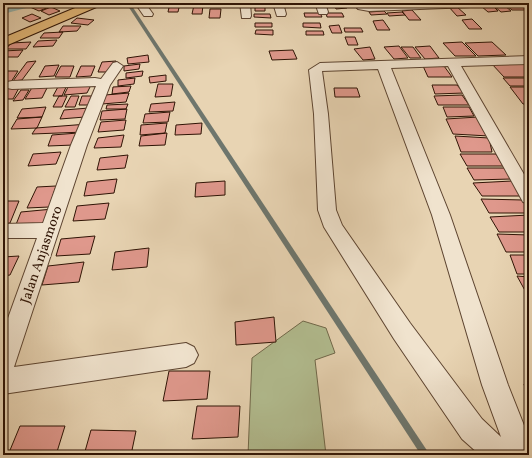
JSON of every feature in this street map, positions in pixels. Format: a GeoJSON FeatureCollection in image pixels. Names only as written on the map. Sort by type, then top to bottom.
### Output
{"type":"FeatureCollection","features":[{"type":"Feature","properties":{"kind":"highway"},"geometry":{"type":"LineString","coordinates":[[3,43],[97,3]]}},
{"type":"Feature","properties":{"kind":"street"},"geometry":{"type":"LineString","coordinates":[[245,3],[246,16]]}},
{"type":"Feature","properties":{"kind":"street"},"geometry":{"type":"LineString","coordinates":[[278,3],[281,14]]}},
{"type":"Feature","properties":{"kind":"street"},"geometry":{"type":"LineString","coordinates":[[358,3],[362,7],[369,8],[496,3]]}},
{"type":"Feature","properties":{"kind":"street"},"geometry":{"type":"LineString","coordinates":[[140,4],[148,14]]}},
{"type":"Feature","properties":{"kind":"street"},"geometry":{"type":"LineString","coordinates":[[506,455],[492,447],[472,429],[340,240],[327,210],[321,114],[315,70],[320,67],[529,60]]}},
{"type":"Feature","properties":{"kind":"street"},"geometry":{"type":"LineString","coordinates":[[452,62],[529,198]]}},
{"type":"Feature","properties":{"kind":"street"},"geometry":{"type":"LineString","coordinates":[[383,65],[441,215],[495,385],[522,455]]}},
{"type":"Feature","properties":{"kind":"street","name":"Jalan Anjasmoro"},"geometry":{"type":"LineString","coordinates":[[3,365],[51,230],[79,145],[104,84],[110,78],[117,66]]}},
{"type":"Feature","properties":{"kind":"street"},"geometry":{"type":"LineString","coordinates":[[12,85],[95,82],[104,84]]}},
{"type":"Feature","properties":{"kind":"street"},"geometry":{"type":"LineString","coordinates":[[3,231],[51,230]]}},
{"type":"Feature","properties":{"kind":"street"},"geometry":{"type":"LineString","coordinates":[[3,381],[186,355]]}},
{"type":"Feature","properties":{"kind":"lane"},"geometry":{"type":"LineString","coordinates":[[140,4],[172,3]]}},
{"type":"Feature","properties":{"kind":"green space"},"geometry":{"type":"Polygon","coordinates":[[[303,321],[326,328],[335,353],[315,360],[326,455],[248,455],[252,358],[303,321]]]}},
{"type":"Feature","properties":{"kind":"building"},"geometry":{"type":"Polygon","coordinates":[[[41,3],[49,7],[39,11],[30,7],[41,3]]]}},
{"type":"Feature","properties":{"kind":"building"},"geometry":{"type":"Polygon","coordinates":[[[110,3],[127,3],[125,7],[108,7],[110,3]]]}},
{"type":"Feature","properties":{"kind":"building"},"geometry":{"type":"Polygon","coordinates":[[[170,3],[180,3],[178,12],[168,12],[170,3]]]}},
{"type":"Feature","properties":{"kind":"building"},"geometry":{"type":"Polygon","coordinates":[[[255,3],[265,3],[265,11],[255,11],[255,3]]]}},
{"type":"Feature","properties":{"kind":"building"},"geometry":{"type":"Polygon","coordinates":[[[333,3],[344,3],[347,8],[336,9],[333,3]]]}},
{"type":"Feature","properties":{"kind":"building"},"geometry":{"type":"Polygon","coordinates":[[[503,3],[529,3],[529,10],[512,10],[503,3]]]}},
{"type":"Feature","properties":{"kind":"building"},"geometry":{"type":"Polygon","coordinates":[[[194,5],[203,5],[202,14],[192,14],[194,5]]]}},
{"type":"Feature","properties":{"kind":"building"},"geometry":{"type":"Polygon","coordinates":[[[492,5],[498,11],[488,12],[481,6],[492,5]]]}},
{"type":"Feature","properties":{"kind":"building"},"geometry":{"type":"Polygon","coordinates":[[[504,5],[511,11],[501,12],[494,6],[504,5]]]}},
{"type":"Feature","properties":{"kind":"building"},"geometry":{"type":"Polygon","coordinates":[[[448,6],[456,6],[466,15],[457,16],[448,6]]]}},
{"type":"Feature","properties":{"kind":"building"},"geometry":{"type":"Polygon","coordinates":[[[51,7],[60,11],[49,15],[41,11],[51,7]]]}},
{"type":"Feature","properties":{"kind":"building"},"geometry":{"type":"Polygon","coordinates":[[[210,9],[221,9],[220,18],[209,18],[210,9]]]}},
{"type":"Feature","properties":{"kind":"building"},"geometry":{"type":"Polygon","coordinates":[[[412,10],[421,20],[409,20],[402,11],[412,10]]]}},
{"type":"Feature","properties":{"kind":"building"},"geometry":{"type":"Polygon","coordinates":[[[384,11],[387,14],[371,15],[369,12],[384,11]]]}},
{"type":"Feature","properties":{"kind":"building"},"geometry":{"type":"Polygon","coordinates":[[[402,12],[405,15],[389,16],[387,13],[402,12]]]}},
{"type":"Feature","properties":{"kind":"building"},"geometry":{"type":"Polygon","coordinates":[[[304,13],[320,13],[322,17],[305,17],[304,13]]]}},
{"type":"Feature","properties":{"kind":"building"},"geometry":{"type":"Polygon","coordinates":[[[326,13],[342,13],[344,17],[327,17],[326,13]]]}},
{"type":"Feature","properties":{"kind":"building"},"geometry":{"type":"Polygon","coordinates":[[[32,14],[41,18],[30,22],[22,18],[32,14]]]}},
{"type":"Feature","properties":{"kind":"building"},"geometry":{"type":"Polygon","coordinates":[[[254,14],[270,14],[271,18],[254,17],[254,14]]]}},
{"type":"Feature","properties":{"kind":"building"},"geometry":{"type":"Polygon","coordinates":[[[77,18],[94,20],[88,25],[71,23],[77,18]]]}},
{"type":"Feature","properties":{"kind":"building"},"geometry":{"type":"Polygon","coordinates":[[[472,19],[482,29],[469,29],[462,20],[472,19]]]}},
{"type":"Feature","properties":{"kind":"building"},"geometry":{"type":"Polygon","coordinates":[[[383,20],[390,30],[377,30],[373,21],[383,20]]]}},
{"type":"Feature","properties":{"kind":"building"},"geometry":{"type":"Polygon","coordinates":[[[255,23],[272,23],[272,27],[255,27],[255,23]]]}},
{"type":"Feature","properties":{"kind":"building"},"geometry":{"type":"Polygon","coordinates":[[[303,23],[320,23],[321,28],[303,27],[303,23]]]}},
{"type":"Feature","properties":{"kind":"building"},"geometry":{"type":"Polygon","coordinates":[[[339,25],[342,33],[332,33],[329,26],[339,25]]]}},
{"type":"Feature","properties":{"kind":"building"},"geometry":{"type":"Polygon","coordinates":[[[63,26],[81,26],[77,31],[59,32],[63,26]]]}},
{"type":"Feature","properties":{"kind":"building"},"geometry":{"type":"Polygon","coordinates":[[[344,28],[361,28],[363,32],[345,32],[344,28]]]}},
{"type":"Feature","properties":{"kind":"building"},"geometry":{"type":"Polygon","coordinates":[[[256,30],[273,30],[273,35],[255,34],[256,30]]]}},
{"type":"Feature","properties":{"kind":"building"},"geometry":{"type":"Polygon","coordinates":[[[306,31],[323,31],[324,35],[306,35],[306,31]]]}},
{"type":"Feature","properties":{"kind":"building"},"geometry":{"type":"Polygon","coordinates":[[[63,32],[59,38],[40,38],[44,33],[63,32]]]}},
{"type":"Feature","properties":{"kind":"building"},"geometry":{"type":"Polygon","coordinates":[[[345,37],[355,37],[358,45],[348,45],[345,37]]]}},
{"type":"Feature","properties":{"kind":"building"},"geometry":{"type":"Polygon","coordinates":[[[57,40],[53,46],[33,47],[38,41],[57,40]]]}},
{"type":"Feature","properties":{"kind":"building"},"geometry":{"type":"Polygon","coordinates":[[[31,42],[26,49],[6,49],[11,43],[31,42]]]}},
{"type":"Feature","properties":{"kind":"building"},"geometry":{"type":"Polygon","coordinates":[[[462,42],[476,56],[455,56],[443,43],[462,42]]]}},
{"type":"Feature","properties":{"kind":"building"},"geometry":{"type":"Polygon","coordinates":[[[492,42],[506,55],[478,56],[465,43],[492,42]]]}},
{"type":"Feature","properties":{"kind":"building"},"geometry":{"type":"Polygon","coordinates":[[[399,46],[408,58],[394,59],[384,47],[399,46]]]}},
{"type":"Feature","properties":{"kind":"building"},"geometry":{"type":"Polygon","coordinates":[[[430,46],[439,58],[425,59],[415,47],[430,46]]]}},
{"type":"Feature","properties":{"kind":"building"},"geometry":{"type":"Polygon","coordinates":[[[370,47],[375,59],[363,60],[354,49],[370,47]]]}},
{"type":"Feature","properties":{"kind":"building"},"geometry":{"type":"Polygon","coordinates":[[[401,47],[413,47],[421,58],[410,58],[401,47]]]}},
{"type":"Feature","properties":{"kind":"building"},"geometry":{"type":"Polygon","coordinates":[[[23,50],[18,57],[3,57],[3,51],[23,50]]]}},
{"type":"Feature","properties":{"kind":"building"},"geometry":{"type":"Polygon","coordinates":[[[293,50],[297,59],[272,60],[269,51],[293,50]]]}},
{"type":"Feature","properties":{"kind":"building"},"geometry":{"type":"Polygon","coordinates":[[[148,55],[149,62],[128,64],[127,58],[148,55]]]}},
{"type":"Feature","properties":{"kind":"building"},"geometry":{"type":"Polygon","coordinates":[[[36,61],[22,80],[13,81],[27,62],[36,61]]]}},
{"type":"Feature","properties":{"kind":"building"},"geometry":{"type":"Polygon","coordinates":[[[116,61],[113,72],[98,72],[102,62],[116,61]]]}},
{"type":"Feature","properties":{"kind":"building"},"geometry":{"type":"Polygon","coordinates":[[[523,62],[529,70],[529,77],[504,77],[491,63],[523,62]]]}},
{"type":"Feature","properties":{"kind":"building"},"geometry":{"type":"Polygon","coordinates":[[[140,64],[139,69],[124,71],[124,66],[140,64]]]}},
{"type":"Feature","properties":{"kind":"building"},"geometry":{"type":"Polygon","coordinates":[[[59,65],[54,76],[39,77],[45,66],[59,65]]]}},
{"type":"Feature","properties":{"kind":"building"},"geometry":{"type":"Polygon","coordinates":[[[61,66],[74,66],[70,77],[55,77],[61,66]]]}},
{"type":"Feature","properties":{"kind":"building"},"geometry":{"type":"Polygon","coordinates":[[[81,66],[95,66],[91,76],[76,77],[81,66]]]}},
{"type":"Feature","properties":{"kind":"building"},"geometry":{"type":"Polygon","coordinates":[[[423,66],[444,66],[452,77],[428,77],[423,66]]]}},
{"type":"Feature","properties":{"kind":"building"},"geometry":{"type":"Polygon","coordinates":[[[4,71],[18,71],[11,82],[3,82],[4,71]]]}},
{"type":"Feature","properties":{"kind":"building"},"geometry":{"type":"Polygon","coordinates":[[[143,71],[142,76],[126,78],[126,73],[143,71]]]}},
{"type":"Feature","properties":{"kind":"building"},"geometry":{"type":"Polygon","coordinates":[[[166,75],[166,81],[150,83],[149,77],[166,75]]]}},
{"type":"Feature","properties":{"kind":"building"},"geometry":{"type":"Polygon","coordinates":[[[135,78],[134,84],[118,86],[118,80],[135,78]]]}},
{"type":"Feature","properties":{"kind":"building"},"geometry":{"type":"Polygon","coordinates":[[[503,78],[529,78],[529,86],[510,86],[503,78]]]}},
{"type":"Feature","properties":{"kind":"building"},"geometry":{"type":"Polygon","coordinates":[[[158,84],[173,84],[171,96],[155,97],[158,84]]]}},
{"type":"Feature","properties":{"kind":"building"},"geometry":{"type":"Polygon","coordinates":[[[59,85],[67,85],[62,96],[53,96],[59,85]]]}},
{"type":"Feature","properties":{"kind":"building"},"geometry":{"type":"Polygon","coordinates":[[[91,85],[87,93],[64,95],[68,87],[91,85]]]}},
{"type":"Feature","properties":{"kind":"building"},"geometry":{"type":"Polygon","coordinates":[[[432,85],[457,85],[464,93],[435,94],[432,85]]]}},
{"type":"Feature","properties":{"kind":"building"},"geometry":{"type":"Polygon","coordinates":[[[20,86],[13,99],[3,99],[3,90],[5,87],[20,86]]]}},
{"type":"Feature","properties":{"kind":"building"},"geometry":{"type":"Polygon","coordinates":[[[33,86],[48,86],[42,98],[25,99],[33,86]]]}},
{"type":"Feature","properties":{"kind":"building"},"geometry":{"type":"Polygon","coordinates":[[[131,86],[129,92],[112,94],[113,87],[131,86]]]}},
{"type":"Feature","properties":{"kind":"building"},"geometry":{"type":"Polygon","coordinates":[[[510,87],[529,87],[529,104],[523,104],[510,87]]]}},
{"type":"Feature","properties":{"kind":"building"},"geometry":{"type":"Polygon","coordinates":[[[334,88],[357,88],[360,97],[335,97],[334,88]]]}},
{"type":"Feature","properties":{"kind":"building"},"geometry":{"type":"Polygon","coordinates":[[[21,90],[29,90],[23,100],[13,101],[21,90]]]}},
{"type":"Feature","properties":{"kind":"building"},"geometry":{"type":"Polygon","coordinates":[[[129,93],[126,102],[102,104],[105,95],[129,93]]]}},
{"type":"Feature","properties":{"kind":"building"},"geometry":{"type":"Polygon","coordinates":[[[462,95],[469,105],[438,105],[434,96],[462,95]]]}},
{"type":"Feature","properties":{"kind":"building"},"geometry":{"type":"Polygon","coordinates":[[[59,96],[67,96],[62,107],[53,107],[59,96]]]}},
{"type":"Feature","properties":{"kind":"building"},"geometry":{"type":"Polygon","coordinates":[[[71,96],[79,96],[75,107],[65,107],[71,96]]]}},
{"type":"Feature","properties":{"kind":"building"},"geometry":{"type":"Polygon","coordinates":[[[82,96],[96,96],[92,105],[79,105],[82,96]]]}},
{"type":"Feature","properties":{"kind":"building"},"geometry":{"type":"Polygon","coordinates":[[[175,102],[173,111],[149,112],[151,104],[175,102]]]}},
{"type":"Feature","properties":{"kind":"building"},"geometry":{"type":"Polygon","coordinates":[[[128,104],[126,109],[106,109],[107,105],[128,104]]]}},
{"type":"Feature","properties":{"kind":"building"},"geometry":{"type":"Polygon","coordinates":[[[46,107],[42,117],[17,118],[22,109],[46,107]]]}},
{"type":"Feature","properties":{"kind":"building"},"geometry":{"type":"Polygon","coordinates":[[[443,107],[469,107],[474,116],[447,117],[443,107]]]}},
{"type":"Feature","properties":{"kind":"building"},"geometry":{"type":"Polygon","coordinates":[[[89,108],[85,117],[60,119],[64,110],[89,108]]]}},
{"type":"Feature","properties":{"kind":"building"},"geometry":{"type":"Polygon","coordinates":[[[127,109],[125,119],[100,120],[102,111],[127,109]]]}},
{"type":"Feature","properties":{"kind":"building"},"geometry":{"type":"Polygon","coordinates":[[[170,112],[168,122],[143,123],[145,114],[170,112]]]}},
{"type":"Feature","properties":{"kind":"building"},"geometry":{"type":"Polygon","coordinates":[[[42,117],[37,128],[11,129],[17,119],[42,117]]]}},
{"type":"Feature","properties":{"kind":"building"},"geometry":{"type":"Polygon","coordinates":[[[478,117],[489,136],[453,134],[446,119],[478,117]]]}},
{"type":"Feature","properties":{"kind":"building"},"geometry":{"type":"Polygon","coordinates":[[[126,120],[124,130],[98,132],[101,122],[126,120]]]}},
{"type":"Feature","properties":{"kind":"building"},"geometry":{"type":"Polygon","coordinates":[[[167,123],[165,133],[140,135],[141,125],[167,123]]]}},
{"type":"Feature","properties":{"kind":"building"},"geometry":{"type":"Polygon","coordinates":[[[202,123],[201,134],[175,135],[176,125],[202,123]]]}},
{"type":"Feature","properties":{"kind":"building"},"geometry":{"type":"Polygon","coordinates":[[[88,124],[85,132],[32,134],[36,128],[88,124]]]}},
{"type":"Feature","properties":{"kind":"building"},"geometry":{"type":"Polygon","coordinates":[[[78,133],[74,145],[48,146],[52,135],[78,133]]]}},
{"type":"Feature","properties":{"kind":"building"},"geometry":{"type":"Polygon","coordinates":[[[167,133],[165,145],[139,146],[141,136],[167,133]]]}},
{"type":"Feature","properties":{"kind":"building"},"geometry":{"type":"Polygon","coordinates":[[[124,135],[121,147],[94,148],[98,138],[124,135]]]}},
{"type":"Feature","properties":{"kind":"building"},"geometry":{"type":"Polygon","coordinates":[[[455,136],[489,138],[492,152],[461,152],[455,136]]]}},
{"type":"Feature","properties":{"kind":"building"},"geometry":{"type":"Polygon","coordinates":[[[61,152],[56,164],[28,166],[33,154],[61,152]]]}},
{"type":"Feature","properties":{"kind":"building"},"geometry":{"type":"Polygon","coordinates":[[[460,154],[496,154],[503,166],[467,166],[460,154]]]}},
{"type":"Feature","properties":{"kind":"building"},"geometry":{"type":"Polygon","coordinates":[[[128,155],[125,168],[97,170],[100,158],[128,155]]]}},
{"type":"Feature","properties":{"kind":"building"},"geometry":{"type":"Polygon","coordinates":[[[467,168],[505,168],[511,179],[474,180],[467,168]]]}},
{"type":"Feature","properties":{"kind":"building"},"geometry":{"type":"Polygon","coordinates":[[[117,179],[114,193],[84,196],[87,182],[117,179]]]}},
{"type":"Feature","properties":{"kind":"building"},"geometry":{"type":"Polygon","coordinates":[[[225,181],[225,195],[195,197],[196,183],[225,181]]]}},
{"type":"Feature","properties":{"kind":"building"},"geometry":{"type":"Polygon","coordinates":[[[512,181],[520,196],[482,196],[473,183],[512,181]]]}},
{"type":"Feature","properties":{"kind":"building"},"geometry":{"type":"Polygon","coordinates":[[[56,186],[49,207],[27,208],[37,187],[56,186]]]}},
{"type":"Feature","properties":{"kind":"building"},"geometry":{"type":"Polygon","coordinates":[[[481,199],[523,200],[529,213],[489,213],[481,199]]]}},
{"type":"Feature","properties":{"kind":"building"},"geometry":{"type":"Polygon","coordinates":[[[3,201],[19,201],[10,223],[3,224],[3,201]]]}},
{"type":"Feature","properties":{"kind":"building"},"geometry":{"type":"Polygon","coordinates":[[[109,203],[105,219],[73,221],[77,206],[109,203]]]}},
{"type":"Feature","properties":{"kind":"building"},"geometry":{"type":"Polygon","coordinates":[[[53,209],[47,225],[15,227],[21,212],[53,209]]]}},
{"type":"Feature","properties":{"kind":"building"},"geometry":{"type":"Polygon","coordinates":[[[529,215],[529,232],[499,232],[490,217],[529,215]]]}},
{"type":"Feature","properties":{"kind":"building"},"geometry":{"type":"Polygon","coordinates":[[[497,234],[529,235],[529,252],[506,252],[497,234]]]}},
{"type":"Feature","properties":{"kind":"building"},"geometry":{"type":"Polygon","coordinates":[[[95,236],[90,254],[56,256],[61,239],[95,236]]]}},
{"type":"Feature","properties":{"kind":"building"},"geometry":{"type":"Polygon","coordinates":[[[149,248],[147,267],[112,270],[115,252],[149,248]]]}},
{"type":"Feature","properties":{"kind":"building"},"geometry":{"type":"Polygon","coordinates":[[[510,255],[529,255],[529,274],[517,274],[510,255]]]}},
{"type":"Feature","properties":{"kind":"building"},"geometry":{"type":"Polygon","coordinates":[[[19,256],[10,275],[3,276],[3,257],[19,256]]]}},
{"type":"Feature","properties":{"kind":"building"},"geometry":{"type":"Polygon","coordinates":[[[84,262],[79,282],[42,285],[48,266],[84,262]]]}},
{"type":"Feature","properties":{"kind":"building"},"geometry":{"type":"Polygon","coordinates":[[[517,276],[529,277],[529,296],[528,296],[517,276]]]}},
{"type":"Feature","properties":{"kind":"building"},"geometry":{"type":"Polygon","coordinates":[[[274,317],[276,342],[236,345],[235,322],[274,317]]]}},
{"type":"Feature","properties":{"kind":"building"},"geometry":{"type":"Polygon","coordinates":[[[169,371],[210,371],[207,399],[163,401],[169,371]]]}},
{"type":"Feature","properties":{"kind":"building"},"geometry":{"type":"Polygon","coordinates":[[[524,384],[529,384],[529,402],[524,384]]]}},
{"type":"Feature","properties":{"kind":"building"},"geometry":{"type":"Polygon","coordinates":[[[197,406],[240,406],[238,437],[192,439],[197,406]]]}},
{"type":"Feature","properties":{"kind":"building"},"geometry":{"type":"Polygon","coordinates":[[[20,426],[65,426],[56,455],[8,455],[20,426]]]}},
{"type":"Feature","properties":{"kind":"building"},"geometry":{"type":"Polygon","coordinates":[[[91,430],[136,431],[131,455],[84,455],[91,430]]]}},
{"type":"Feature","properties":{"kind":"waterway"},"geometry":{"type":"LineString","coordinates":[[3,8],[23,3]]}},
{"type":"Feature","properties":{"kind":"waterway"},"geometry":{"type":"LineString","coordinates":[[128,3],[426,455]]}}]}
